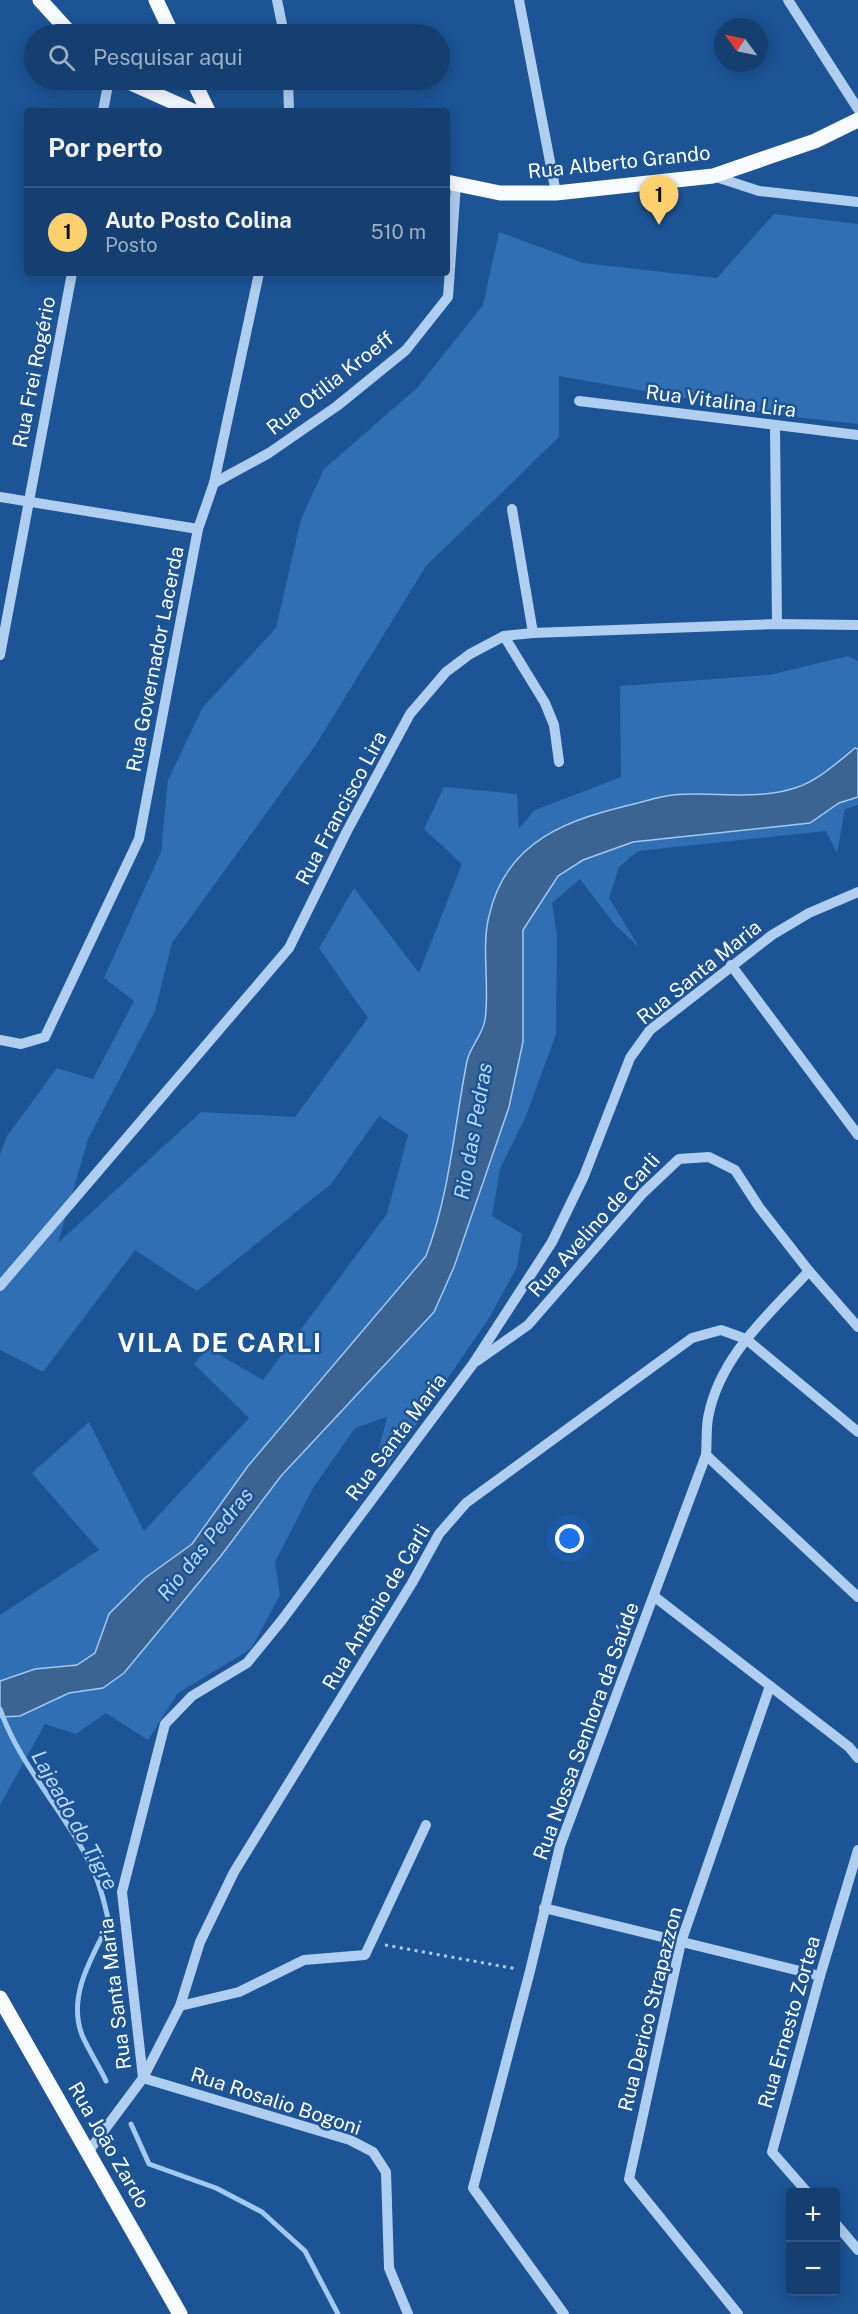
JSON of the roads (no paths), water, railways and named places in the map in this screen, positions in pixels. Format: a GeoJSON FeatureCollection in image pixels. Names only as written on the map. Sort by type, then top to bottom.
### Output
{"type":"FeatureCollection","features":[{"type":"Feature","properties":{"kind":"main road"},"geometry":{"type":"LineString","coordinates":[[40,0],[62,24]]}},
{"type":"Feature","properties":{"kind":"main road"},"geometry":{"type":"LineString","coordinates":[[156,0],[167,24]]}},
{"type":"Feature","properties":{"kind":"main road"},"geometry":{"type":"LineString","coordinates":[[146,90],[186,108]]}},
{"type":"Feature","properties":{"kind":"main road"},"geometry":{"type":"LineString","coordinates":[[198,90],[207,108]]}},
{"type":"Feature","properties":{"kind":"main road","name":"Rua Alberto Grando"},"geometry":{"type":"LineString","coordinates":[[452,183],[500,192],[556,193],[713,176],[815,141],[858,120]]}},
{"type":"Feature","properties":{"kind":"main road","name":"Rua João Zardo"},"geometry":{"type":"LineString","coordinates":[[0,1998],[180,2314]]}},
{"type":"Feature","properties":{"kind":"street"},"geometry":{"type":"LineString","coordinates":[[278,0],[282,24]]}},
{"type":"Feature","properties":{"kind":"street"},"geometry":{"type":"LineString","coordinates":[[519,0],[556,193]]}},
{"type":"Feature","properties":{"kind":"street"},"geometry":{"type":"LineString","coordinates":[[788,0],[858,109]]}},
{"type":"Feature","properties":{"kind":"street"},"geometry":{"type":"LineString","coordinates":[[104,108],[107,90]]}},
{"type":"Feature","properties":{"kind":"street"},"geometry":{"type":"LineString","coordinates":[[288,90],[289,108]]}},
{"type":"Feature","properties":{"kind":"street"},"geometry":{"type":"LineString","coordinates":[[713,176],[759,191],[858,202]]}},
{"type":"Feature","properties":{"kind":"street","name":"Rua Otilia Kroeff"},"geometry":{"type":"LineString","coordinates":[[450,240],[452,183]]}},
{"type":"Feature","properties":{"kind":"street","name":"Rua Frei Rogério"},"geometry":{"type":"LineString","coordinates":[[0,655],[71,276]]}},
{"type":"Feature","properties":{"kind":"street","name":"Rua Governador Lacerda"},"geometry":{"type":"LineString","coordinates":[[0,1040],[21,1044],[45,1037],[139,839],[198,529],[214,483],[258,276]]}},
{"type":"Feature","properties":{"kind":"street","name":"Rua Otilia Kroeff"},"geometry":{"type":"LineString","coordinates":[[214,483],[269,453],[337,406],[406,350],[448,297],[449,276]]}},
{"type":"Feature","properties":{"kind":"street","name":"Rua Vitalina Lira"},"geometry":{"type":"LineString","coordinates":[[579,401],[858,435]]}},
{"type":"Feature","properties":{"kind":"street"},"geometry":{"type":"LineString","coordinates":[[775,426],[777,624]]}},
{"type":"Feature","properties":{"kind":"street"},"geometry":{"type":"LineString","coordinates":[[0,497],[198,529]]}},
{"type":"Feature","properties":{"kind":"street"},"geometry":{"type":"LineString","coordinates":[[512,509],[533,633]]}},
{"type":"Feature","properties":{"kind":"street","name":"Rua Francisco Lira"},"geometry":{"type":"LineString","coordinates":[[0,1286],[289,948],[347,831],[410,714],[446,672],[470,654],[504,636],[777,624],[858,625]]}},
{"type":"Feature","properties":{"kind":"street"},"geometry":{"type":"LineString","coordinates":[[504,636],[546,703],[554,725],[560,762]]}},
{"type":"Feature","properties":{"kind":"street","name":"Rua Santa Maria"},"geometry":{"type":"LineString","coordinates":[[143,2078],[122,1892],[165,1724],[192,1696],[247,1663],[282,1620],[473,1364],[552,1242],[584,1176],[630,1058],[650,1030],[772,935],[809,913],[858,892]]}},
{"type":"Feature","properties":{"kind":"street"},"geometry":{"type":"LineString","coordinates":[[731,965],[858,1135]]}},
{"type":"Feature","properties":{"kind":"street","name":"Rua Avelino de Carli"},"geometry":{"type":"LineString","coordinates":[[473,1364],[528,1325],[643,1193],[679,1159],[709,1157],[735,1170],[759,1207],[809,1272],[858,1327]]}},
{"type":"Feature","properties":{"kind":"street","name":"Rua Nossa Senhora da Saúde"},"geometry":{"type":"LineString","coordinates":[[564,2314],[473,2188],[560,1846],[655,1597],[706,1455],[708,1417],[728,1364],[746,1339],[809,1272]]}},
{"type":"Feature","properties":{"kind":"street","name":"Rua Antônio de Carli"},"geometry":{"type":"LineString","coordinates":[[88,2152],[143,2078],[180,2006],[200,1942],[234,1872],[412,1583],[439,1534],[466,1503],[693,1338],[720,1330],[746,1339],[858,1432]]}},
{"type":"Feature","properties":{"kind":"street"},"geometry":{"type":"LineString","coordinates":[[706,1455],[858,1597]]}},
{"type":"Feature","properties":{"kind":"street"},"geometry":{"type":"LineString","coordinates":[[655,1597],[849,1747],[858,1758]]}},
{"type":"Feature","properties":{"kind":"street","name":"Rua Derico Strapazzon"},"geometry":{"type":"LineString","coordinates":[[738,2314],[629,2179],[681,1942],[770,1686]]}},
{"type":"Feature","properties":{"kind":"street"},"geometry":{"type":"LineString","coordinates":[[180,2006],[239,1992],[304,1960],[364,1955],[426,1825]]}},
{"type":"Feature","properties":{"kind":"street","name":"Rua Ernesto Zortea"},"geometry":{"type":"LineString","coordinates":[[803,2188],[772,2152],[820,1976],[858,1850]]}},
{"type":"Feature","properties":{"kind":"street"},"geometry":{"type":"LineString","coordinates":[[544,1908],[820,1976]]}},
{"type":"Feature","properties":{"kind":"street","name":"Rua Rosalio Bogoni"},"geometry":{"type":"LineString","coordinates":[[143,2078],[350,2140],[373,2152],[386,2172],[388,2268],[408,2314]]}},
{"type":"Feature","properties":{"kind":"street"},"geometry":{"type":"LineString","coordinates":[[840,2229],[858,2250]]}},
{"type":"Feature","properties":{"kind":"water","name":"Rio das Pedras"},"geometry":{"type":"Polygon","coordinates":[[[855,748],[858,749],[858,797],[839,803],[810,823],[633,842],[583,860],[558,876],[523,930],[523,1042],[509,1107],[454,1267],[434,1312],[281,1476],[220,1557],[124,1673],[103,1688],[69,1693],[20,1716],[0,1717],[0,1681],[35,1669],[77,1665],[95,1653],[109,1614],[145,1578],[192,1544],[248,1466],[426,1256],[441,1208],[467,1061],[485,1020],[486,941],[489,916],[497,890],[510,868],[544,837],[565,825],[588,817],[669,796],[749,795],[780,792],[803,785],[819,776],[855,748]]]}},
{"type":"Feature","properties":{"kind":"waterway","name":"Lajeado do Tigre"},"geometry":{"type":"LineString","coordinates":[[0,1709],[20,1751],[82,1849],[96,1876],[102,1896],[109,1923],[89,1963],[79,1991],[78,2020],[82,2035],[106,2081]]}},
{"type":"Feature","properties":{"kind":"waterway","name":"Lajeado do Tigre"},"geometry":{"type":"LineString","coordinates":[[131,2124],[149,2164],[216,2188],[262,2212],[305,2251],[338,2314]]}},
{"type":"Feature","properties":{"kind":"place","name":"Auto Posto Colina"},"geometry":{"type":"Point","coordinates":[659,225]}},
{"type":"Feature","properties":{"kind":"district","name":"VILA DE CARLI"},"geometry":{"type":"Point","coordinates":[220,1342]}}]}
